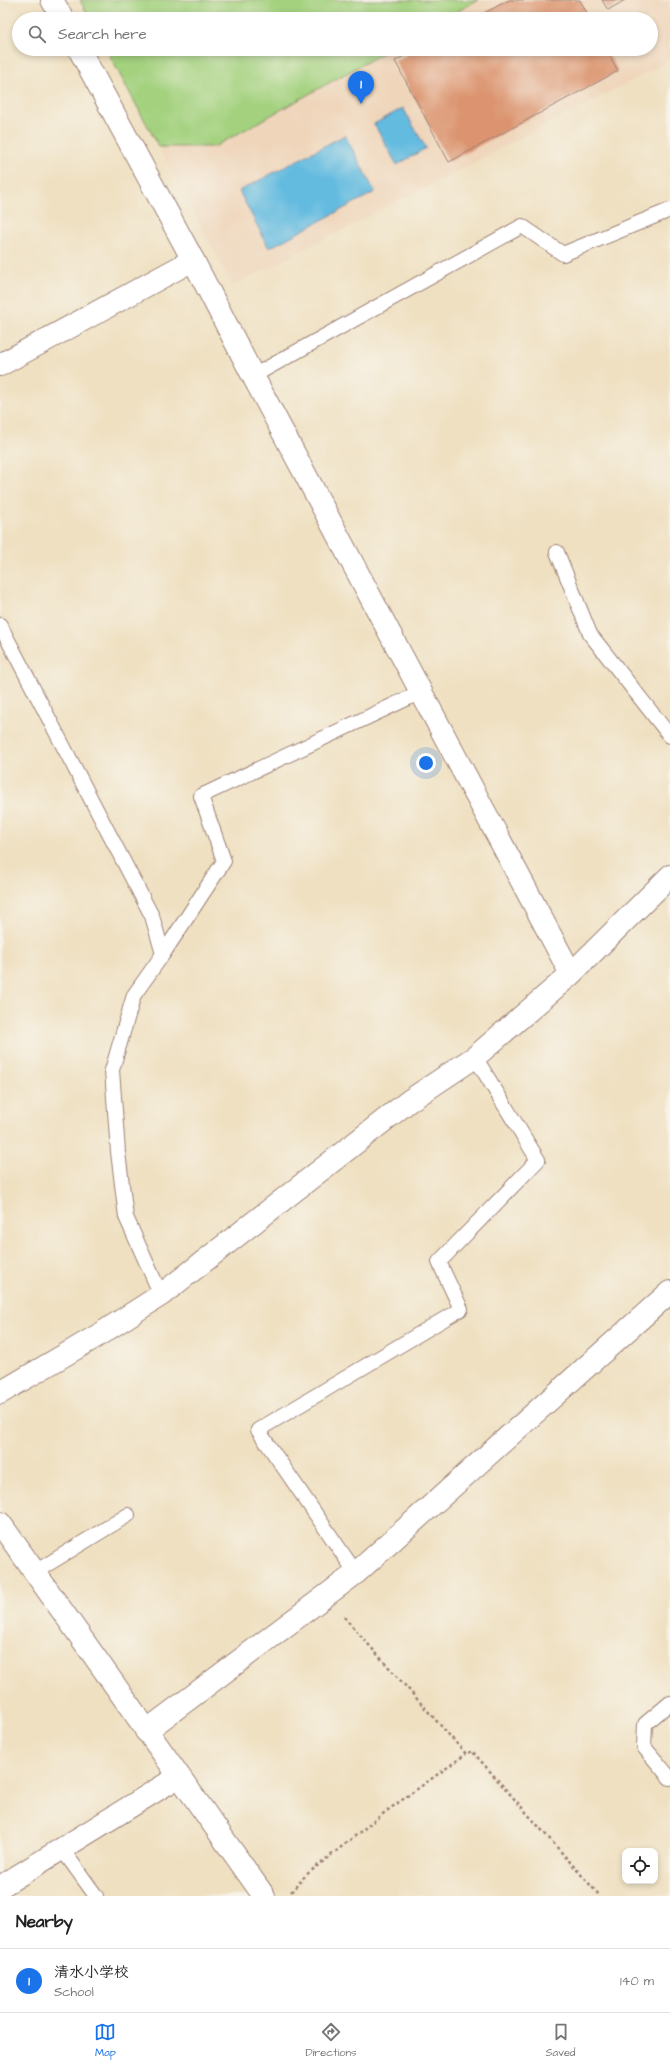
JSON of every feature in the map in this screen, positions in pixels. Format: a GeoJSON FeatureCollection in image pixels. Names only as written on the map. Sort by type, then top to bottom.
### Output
{"type":"FeatureCollection","features":[{"type":"Feature","properties":{"kind":"street"},"geometry":{"type":"LineString","coordinates":[[52,0],[59,12]]}},
{"type":"Feature","properties":{"kind":"street"},"geometry":{"type":"LineString","coordinates":[[83,56],[193,260],[252,376],[571,974]]}},
{"type":"Feature","properties":{"kind":"street"},"geometry":{"type":"LineString","coordinates":[[0,365],[193,260]]}},
{"type":"Feature","properties":{"kind":"street"},"geometry":{"type":"LineString","coordinates":[[0,1393],[97,1336],[161,1295],[409,1101],[474,1057],[571,974],[670,876]]}},
{"type":"Feature","properties":{"kind":"street"},"geometry":{"type":"LineString","coordinates":[[146,1731],[356,1572],[670,1292]]}},
{"type":"Feature","properties":{"kind":"street"},"geometry":{"type":"LineString","coordinates":[[0,1523],[178,1777],[264,1896]]}},
{"type":"Feature","properties":{"kind":"street"},"geometry":{"type":"LineString","coordinates":[[0,1887],[178,1777]]}},
{"type":"Feature","properties":{"kind":"lane"},"geometry":{"type":"LineString","coordinates":[[252,376],[522,226],[563,254],[670,210]]}},
{"type":"Feature","properties":{"kind":"lane"},"geometry":{"type":"LineString","coordinates":[[556,552],[590,634],[670,736]]}},
{"type":"Feature","properties":{"kind":"lane"},"geometry":{"type":"LineString","coordinates":[[0,625],[152,916],[162,954]]}},
{"type":"Feature","properties":{"kind":"lane"},"geometry":{"type":"LineString","coordinates":[[161,1295],[126,1217],[118,1152],[112,1070],[134,995],[224,861],[201,796],[421,692]]}},
{"type":"Feature","properties":{"kind":"lane"},"geometry":{"type":"LineString","coordinates":[[356,1572],[258,1430],[461,1309],[439,1262],[538,1160],[474,1057]]}},
{"type":"Feature","properties":{"kind":"lane"},"geometry":{"type":"LineString","coordinates":[[34,1572],[128,1515]]}},
{"type":"Feature","properties":{"kind":"lane"},"geometry":{"type":"LineString","coordinates":[[670,1703],[645,1724],[644,1747],[670,1778]]}},
{"type":"Feature","properties":{"kind":"lane"},"geometry":{"type":"LineString","coordinates":[[62,1849],[96,1896]]}},
{"type":"Feature","properties":{"kind":"path"},"geometry":{"type":"LineString","coordinates":[[341,1613],[466,1754]]}},
{"type":"Feature","properties":{"kind":"path"},"geometry":{"type":"LineString","coordinates":[[288,1896],[312,1870],[384,1813],[472,1751],[600,1896]]}},
{"type":"Feature","properties":{"kind":"shaded area"},"geometry":{"type":"Polygon","coordinates":[[[80,0],[670,0],[670,61],[233,286],[110,56],[658,56],[658,12],[86,12],[80,0]]]}},
{"type":"Feature","properties":{"kind":"green space"},"geometry":{"type":"Polygon","coordinates":[[[80,0],[478,0],[457,12],[86,12],[80,0]]]}},
{"type":"Feature","properties":{"kind":"green space"},"geometry":{"type":"Polygon","coordinates":[[[110,56],[377,56],[214,147],[159,147],[110,56]]]}},
{"type":"Feature","properties":{"kind":"water"},"geometry":{"type":"Polygon","coordinates":[[[403,108],[426,148],[397,165],[374,124],[403,108]]]}},
{"type":"Feature","properties":{"kind":"water"},"geometry":{"type":"Polygon","coordinates":[[[345,135],[375,192],[269,248],[239,191],[345,135]]]}},
{"type":"Feature","properties":{"kind":"building"},"geometry":{"type":"Polygon","coordinates":[[[509,0],[580,0],[586,12],[486,12],[509,0]]]}},
{"type":"Feature","properties":{"kind":"building"},"geometry":{"type":"Polygon","coordinates":[[[602,0],[625,0],[608,10],[602,0]]]}},
{"type":"Feature","properties":{"kind":"building"},"geometry":{"type":"Polygon","coordinates":[[[404,56],[610,56],[618,71],[449,162],[395,61],[404,56]]]}},
{"type":"Feature","properties":{"kind":"place","name":"清水小学校"},"geometry":{"type":"Point","coordinates":[361,104]}}]}
